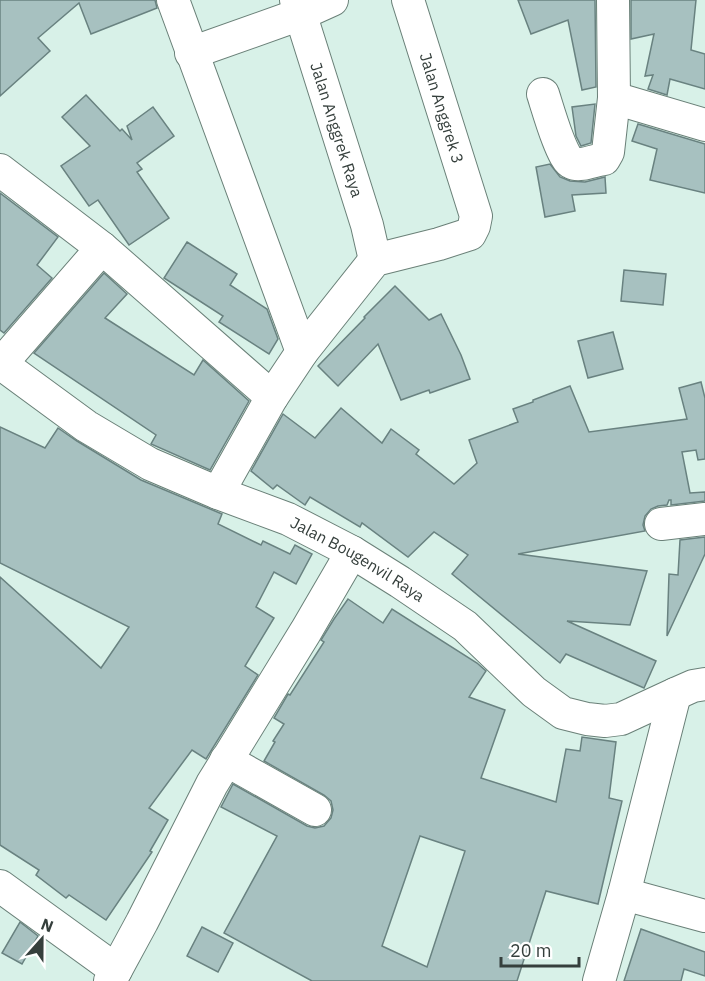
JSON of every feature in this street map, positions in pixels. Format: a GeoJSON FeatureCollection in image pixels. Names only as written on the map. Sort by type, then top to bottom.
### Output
{"type":"FeatureCollection","features":[{"type":"Feature","properties":{"kind":"street"},"geometry":{"type":"LineString","coordinates":[[173,0],[302,352]]}},
{"type":"Feature","properties":{"kind":"street"},"geometry":{"type":"LineString","coordinates":[[191,53],[298,7],[332,0]]}},
{"type":"Feature","properties":{"kind":"street","name":"Jalan Anggrek 3"},"geometry":{"type":"LineString","coordinates":[[375,260],[470,234],[476,216],[408,0]]}},
{"type":"Feature","properties":{"kind":"street"},"geometry":{"type":"LineString","coordinates":[[543,94],[568,162],[575,165],[604,159],[608,152],[614,98],[613,0]]}},
{"type":"Feature","properties":{"kind":"street","name":"Jalan Anggrek Raya"},"geometry":{"type":"LineString","coordinates":[[298,7],[367,225],[375,260]]}},
{"type":"Feature","properties":{"kind":"street"},"geometry":{"type":"LineString","coordinates":[[614,98],[705,125]]}},
{"type":"Feature","properties":{"kind":"street"},"geometry":{"type":"LineString","coordinates":[[0,170],[102,248],[272,397]]}},
{"type":"Feature","properties":{"kind":"street"},"geometry":{"type":"LineString","coordinates":[[0,364],[102,248]]}},
{"type":"Feature","properties":{"kind":"street"},"geometry":{"type":"LineString","coordinates":[[218,493],[272,397],[302,352],[375,260]]}},
{"type":"Feature","properties":{"kind":"street","name":"Jalan Bougenvil Raya"},"geometry":{"type":"LineString","coordinates":[[0,364],[86,426],[150,464],[288,519],[352,552],[465,626],[534,692],[563,713],[587,719],[621,719],[693,686],[705,684]]}},
{"type":"Feature","properties":{"kind":"street"},"geometry":{"type":"LineString","coordinates":[[661,524],[705,519]]}},
{"type":"Feature","properties":{"kind":"street"},"geometry":{"type":"LineString","coordinates":[[0,886],[113,975],[212,784],[352,552]]}},
{"type":"Feature","properties":{"kind":"street"},"geometry":{"type":"LineString","coordinates":[[598,981],[624,894],[675,694]]}},
{"type":"Feature","properties":{"kind":"street"},"geometry":{"type":"LineString","coordinates":[[226,760],[315,810]]}},
{"type":"Feature","properties":{"kind":"street"},"geometry":{"type":"LineString","coordinates":[[624,894],[705,916]]}},
{"type":"Feature","properties":{"kind":"building"},"geometry":{"type":"Polygon","coordinates":[[[0,0],[155,0],[157,8],[91,34],[79,3],[38,38],[50,51],[0,96],[0,0]]]}},
{"type":"Feature","properties":{"kind":"building"},"geometry":{"type":"Polygon","coordinates":[[[518,0],[595,0],[596,87],[582,90],[568,20],[531,34],[518,0]]]}},
{"type":"Feature","properties":{"kind":"building"},"geometry":{"type":"Polygon","coordinates":[[[631,0],[696,0],[691,50],[705,54],[705,89],[670,79],[667,95],[648,89],[653,75],[645,76],[654,34],[631,39],[631,0]]]}},
{"type":"Feature","properties":{"kind":"building"},"geometry":{"type":"Polygon","coordinates":[[[86,95],[120,131],[122,129],[132,140],[127,126],[153,107],[174,136],[137,163],[142,169],[137,172],[169,218],[129,245],[98,200],[89,206],[61,166],[90,146],[62,117],[86,95]]]}},
{"type":"Feature","properties":{"kind":"building"},"geometry":{"type":"Polygon","coordinates":[[[595,104],[591,143],[581,146],[576,136],[572,107],[595,104]]]}},
{"type":"Feature","properties":{"kind":"building"},"geometry":{"type":"Polygon","coordinates":[[[638,124],[705,144],[705,193],[650,180],[657,149],[632,141],[638,124]]]}},
{"type":"Feature","properties":{"kind":"building"},"geometry":{"type":"Polygon","coordinates":[[[550,164],[560,177],[570,181],[585,182],[605,177],[606,193],[572,195],[575,211],[545,217],[536,167],[550,164]]]}},
{"type":"Feature","properties":{"kind":"building"},"geometry":{"type":"Polygon","coordinates":[[[0,193],[58,237],[37,265],[52,278],[4,333],[0,330],[0,193]]]}},
{"type":"Feature","properties":{"kind":"building"},"geometry":{"type":"Polygon","coordinates":[[[187,242],[237,274],[230,285],[267,309],[278,339],[269,354],[219,322],[223,316],[164,278],[187,242]]]}},
{"type":"Feature","properties":{"kind":"building"},"geometry":{"type":"Polygon","coordinates":[[[624,270],[666,274],[663,305],[621,301],[624,270]]]}},
{"type":"Feature","properties":{"kind":"building"},"geometry":{"type":"Polygon","coordinates":[[[104,273],[127,294],[105,318],[194,375],[203,360],[249,401],[210,470],[151,444],[156,435],[34,353],[104,273]]]}},
{"type":"Feature","properties":{"kind":"building"},"geometry":{"type":"Polygon","coordinates":[[[395,286],[429,320],[441,314],[470,379],[401,400],[378,344],[338,386],[318,366],[395,286]]]}},
{"type":"Feature","properties":{"kind":"building"},"geometry":{"type":"Polygon","coordinates":[[[613,332],[623,369],[588,378],[578,341],[613,332]]]}},
{"type":"Feature","properties":{"kind":"building"},"geometry":{"type":"Polygon","coordinates":[[[701,382],[705,398],[705,459],[698,460],[696,450],[682,452],[690,493],[705,492],[705,501],[671,505],[671,500],[669,500],[667,505],[651,509],[645,516],[643,525],[645,531],[518,554],[647,571],[630,625],[567,621],[656,661],[644,688],[566,654],[560,663],[452,574],[468,555],[434,532],[408,557],[362,523],[360,527],[310,497],[305,505],[277,485],[273,489],[251,471],[283,414],[315,438],[341,408],[382,443],[391,429],[419,450],[416,454],[454,484],[477,463],[469,440],[518,422],[513,409],[533,402],[533,400],[570,386],[589,432],[687,419],[679,388],[701,382]]]}},
{"type":"Feature","properties":{"kind":"building"},"geometry":{"type":"Polygon","coordinates":[[[0,427],[45,448],[58,428],[141,480],[222,514],[218,524],[261,545],[263,541],[290,554],[295,545],[312,554],[296,584],[274,572],[256,607],[274,618],[245,666],[258,675],[206,759],[192,750],[149,808],[168,820],[150,851],[152,852],[106,920],[69,895],[66,898],[36,875],[39,870],[0,845],[0,577],[101,668],[129,627],[0,563],[0,427]]]}},
{"type":"Feature","properties":{"kind":"building"},"geometry":{"type":"Polygon","coordinates":[[[705,537],[705,554],[667,636],[669,574],[678,575],[680,540],[705,537]]]}},
{"type":"Feature","properties":{"kind":"building"},"geometry":{"type":"Polygon","coordinates":[[[348,599],[383,623],[392,609],[486,671],[469,697],[505,710],[481,778],[556,802],[566,749],[580,751],[582,737],[616,742],[609,798],[622,801],[598,904],[546,891],[517,981],[312,981],[224,933],[277,836],[221,807],[233,784],[307,826],[315,828],[324,826],[331,818],[333,810],[331,801],[324,795],[264,761],[284,724],[274,718],[324,642],[321,640],[348,599]],[[420,836],[382,946],[427,967],[465,851],[420,836]]]}},
{"type":"Feature","properties":{"kind":"building"},"geometry":{"type":"Polygon","coordinates":[[[20,922],[38,936],[22,964],[2,953],[20,922]]]}},
{"type":"Feature","properties":{"kind":"building"},"geometry":{"type":"Polygon","coordinates":[[[202,927],[233,943],[218,972],[187,956],[202,927]]]}},
{"type":"Feature","properties":{"kind":"building"},"geometry":{"type":"Polygon","coordinates":[[[641,929],[705,952],[705,976],[684,969],[681,981],[624,981],[641,929]]]}}]}
